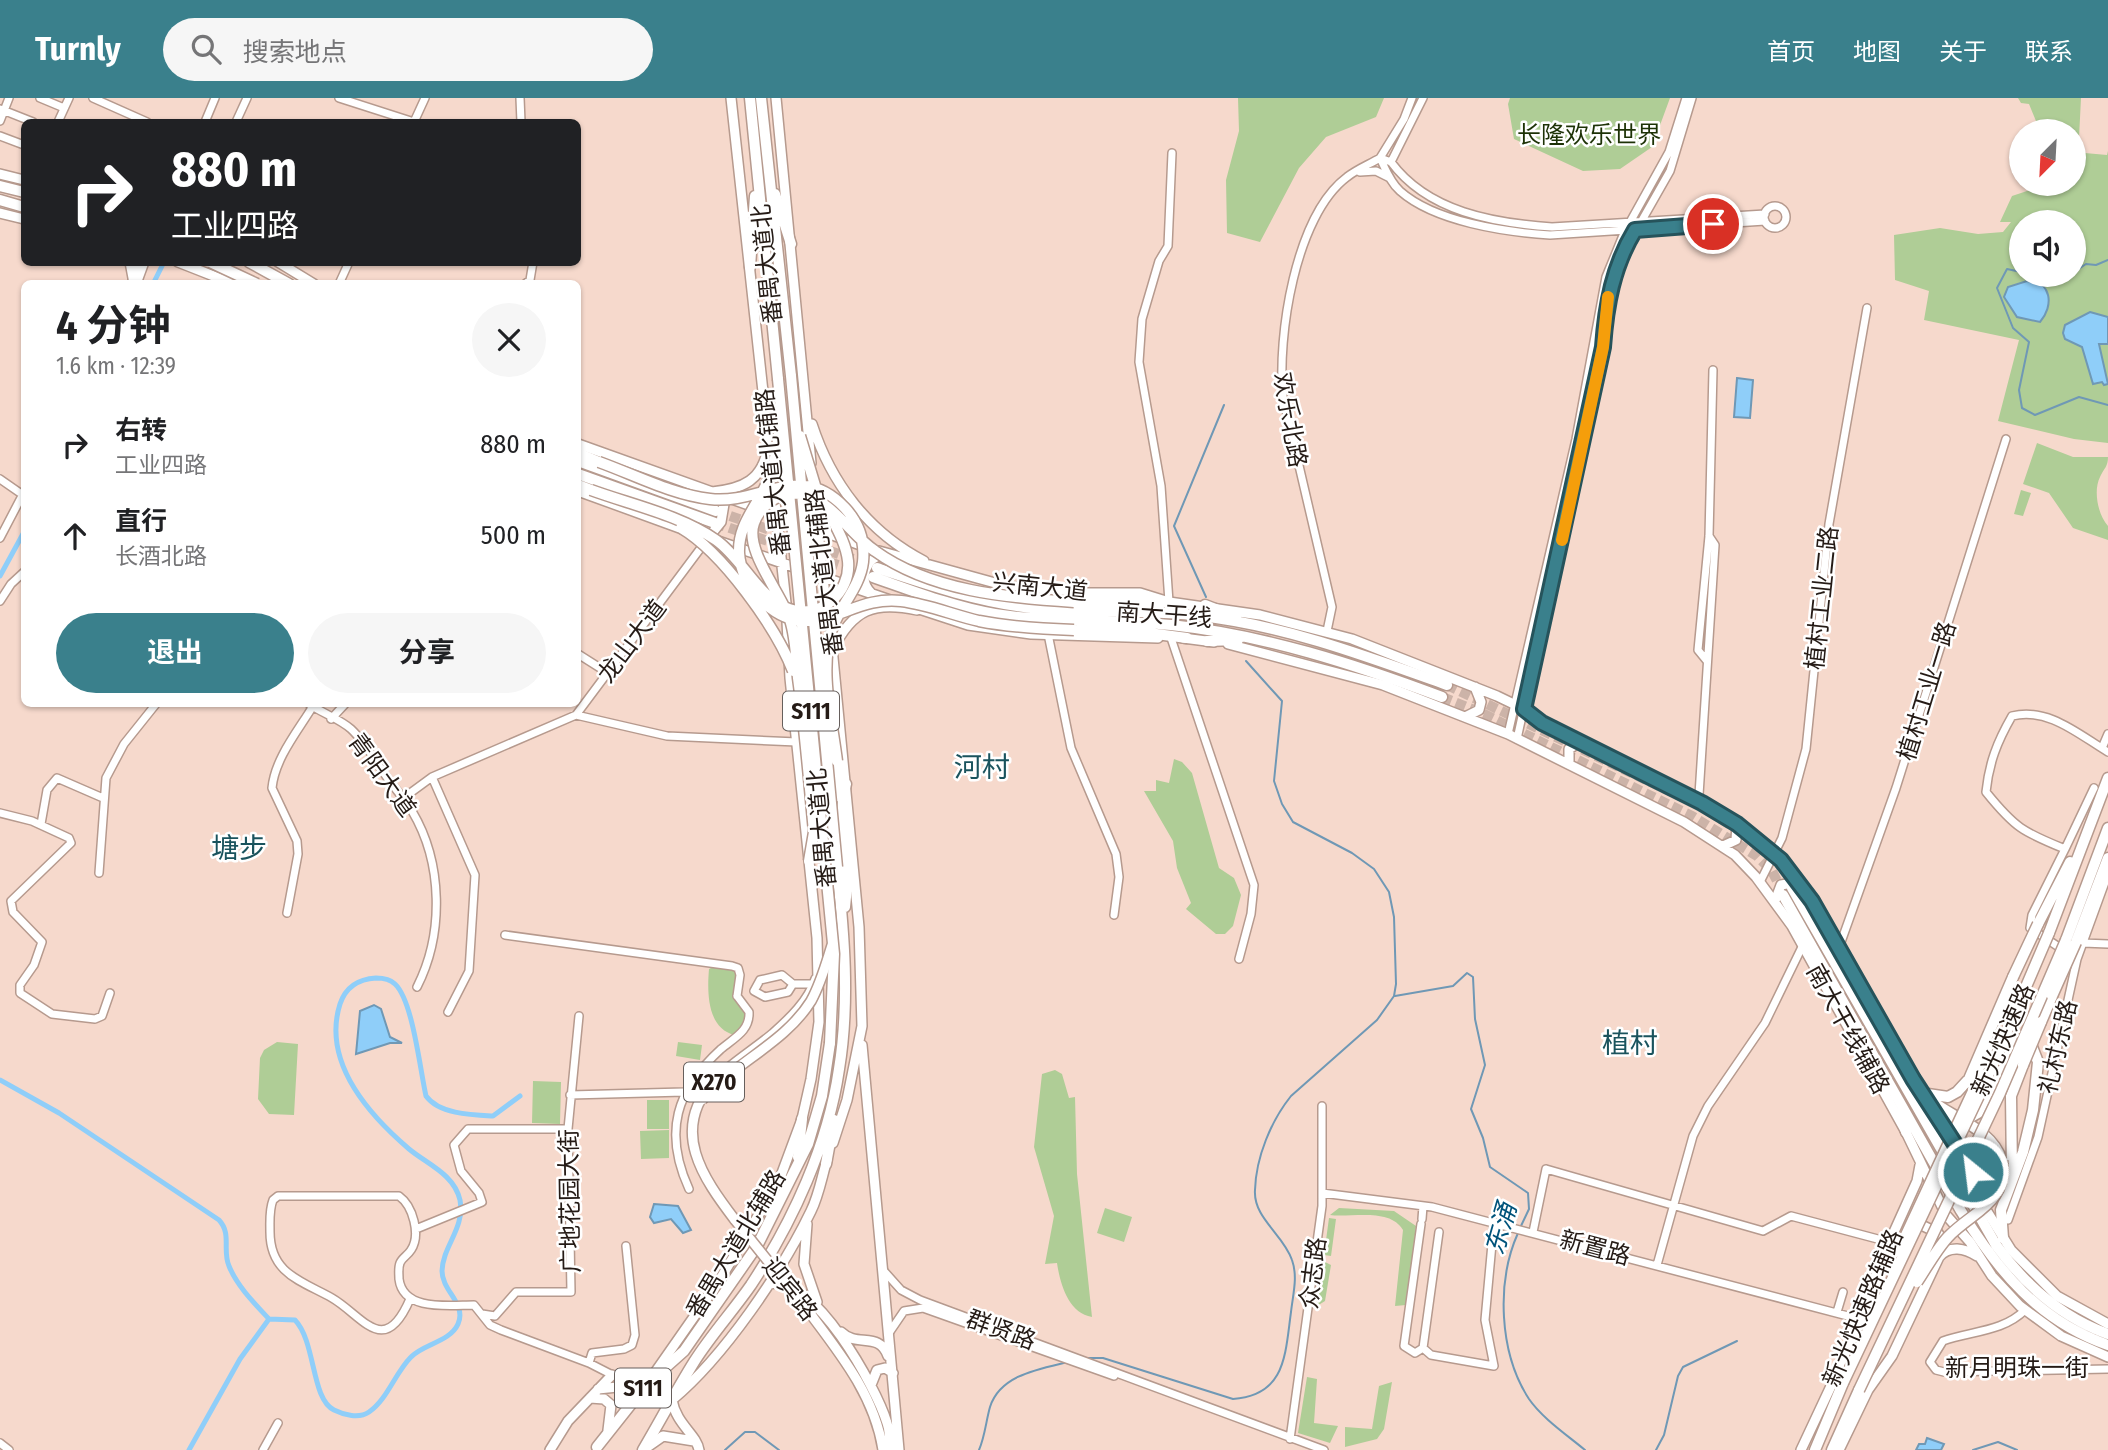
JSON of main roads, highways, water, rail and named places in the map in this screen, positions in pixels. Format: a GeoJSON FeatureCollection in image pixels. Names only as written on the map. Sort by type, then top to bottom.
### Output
{"type":"FeatureCollection","features":[{"type":"Feature","properties":{"kind":"highway"},"geometry":{"type":"LineString","coordinates":[[743,98],[753,145]]}},
{"type":"Feature","properties":{"kind":"highway","name":"番禺大道北"},"geometry":{"type":"LineString","coordinates":[[597,1447],[642,1385],[684,1351],[757,1245],[808,1144],[830,1043],[834,1002],[833,943],[750,98]]}},
{"type":"Feature","properties":{"kind":"highway","name":"番禺大道北"},"geometry":{"type":"LineString","coordinates":[[644,1450],[707,1345],[751,1284],[798,1198],[828,1122],[839,1070],[846,999],[837,867],[763,98]]}},
{"type":"Feature","properties":{"kind":"highway"},"geometry":{"type":"LineString","coordinates":[[769,174],[791,244]]}},
{"type":"Feature","properties":{"kind":"highway"},"geometry":{"type":"LineString","coordinates":[[750,267],[757,175]]}},
{"type":"Feature","properties":{"kind":"highway"},"geometry":{"type":"LineString","coordinates":[[0,186],[21,191]]}},
{"type":"Feature","properties":{"kind":"highway"},"geometry":{"type":"LineString","coordinates":[[0,201],[21,206]]}},
{"type":"Feature","properties":{"kind":"highway"},"geometry":{"type":"LineString","coordinates":[[219,266],[248,280]]}},
{"type":"Feature","properties":{"kind":"highway"},"geometry":{"type":"LineString","coordinates":[[256,266],[282,280]]}},
{"type":"Feature","properties":{"kind":"highway"},"geometry":{"type":"LineString","coordinates":[[581,486],[687,525],[718,541],[783,607],[808,612],[826,606],[835,599],[846,581],[848,562],[839,532],[808,469],[793,411]]}},
{"type":"Feature","properties":{"kind":"highway"},"geometry":{"type":"LineString","coordinates":[[782,415],[774,464],[764,489],[745,521],[739,546],[741,565],[747,582],[768,607],[797,620],[818,622],[880,601],[901,601],[1003,625],[1141,632],[1186,638]]}},
{"type":"Feature","properties":{"kind":"highway"},"geometry":{"type":"LineString","coordinates":[[581,454],[683,492],[714,499],[739,497],[786,485],[803,485],[829,494],[849,512],[860,532],[863,560],[859,577],[834,625],[828,648],[847,889],[842,925]]}},
{"type":"Feature","properties":{"kind":"highway"},"geometry":{"type":"LineString","coordinates":[[581,462],[716,511]]}},
{"type":"Feature","properties":{"kind":"highway"},"geometry":{"type":"LineString","coordinates":[[581,475],[715,523]]}},
{"type":"Feature","properties":{"kind":"highway"},"geometry":{"type":"LineString","coordinates":[[809,861],[814,832],[791,624],[782,599],[757,556],[752,538],[758,514],[776,497],[797,494],[813,497],[874,551],[919,574],[990,594],[1074,602],[1169,602]]}},
{"type":"Feature","properties":{"kind":"highway"},"geometry":{"type":"LineString","coordinates":[[633,505],[694,536],[716,555],[780,640],[801,699]]}},
{"type":"Feature","properties":{"kind":"highway","name":"南大干线"},"geometry":{"type":"LineString","coordinates":[[1443,697],[1346,662],[1258,640],[1169,625],[1072,621],[995,614],[937,599],[875,572],[1013,606],[1169,613],[1263,626],[1349,650],[1447,685]]}},
{"type":"Feature","properties":{"kind":"highway"},"geometry":{"type":"LineString","coordinates":[[1205,605],[1263,626]]}},
{"type":"Feature","properties":{"kind":"highway"},"geometry":{"type":"LineString","coordinates":[[1207,641],[1258,640]]}},
{"type":"Feature","properties":{"kind":"highway","name":"新光快速路"},"geometry":{"type":"LineString","coordinates":[[1815,1450],[1843,1382],[1984,1085],[2049,933],[2108,778]]}},
{"type":"Feature","properties":{"kind":"highway"},"geometry":{"type":"LineString","coordinates":[[840,804],[845,784]]}},
{"type":"Feature","properties":{"kind":"highway"},"geometry":{"type":"LineString","coordinates":[[1921,1093],[1948,1097],[1965,1084],[2038,924],[2096,808]]}},
{"type":"Feature","properties":{"kind":"highway","name":"新光快速路"},"geometry":{"type":"LineString","coordinates":[[1832,1450],[2000,1093],[2075,942],[2108,828]]}},
{"type":"Feature","properties":{"kind":"highway"},"geometry":{"type":"LineString","coordinates":[[2011,1193],[2014,1156],[2011,1101],[2022,1065],[2108,858]]}},
{"type":"Feature","properties":{"kind":"highway"},"geometry":{"type":"LineString","coordinates":[[1787,892],[1961,1211],[2011,1282],[2060,1323],[2108,1345]]}},
{"type":"Feature","properties":{"kind":"highway"},"geometry":{"type":"LineString","coordinates":[[1787,892],[1990,1236],[2017,1272],[2059,1309],[2108,1334]]}},
{"type":"Feature","properties":{"kind":"highway"},"geometry":{"type":"LineString","coordinates":[[1891,1280],[1903,1241],[1973,1091],[1997,1043],[2011,1036],[2027,1041],[2037,1056],[2038,1078],[2026,1142],[2011,1193],[2001,1214],[2003,1238]]}},
{"type":"Feature","properties":{"kind":"highway"},"geometry":{"type":"LineString","coordinates":[[1953,1116],[1971,1117],[1978,1113],[2012,1045],[2019,1040],[2027,1041]]}},
{"type":"Feature","properties":{"kind":"highway"},"geometry":{"type":"LineString","coordinates":[[826,1164],[839,1070]]}},
{"type":"Feature","properties":{"kind":"highway"},"geometry":{"type":"LineString","coordinates":[[1899,1308],[1945,1240],[1993,1200],[2001,1186],[2002,1161],[1989,1138],[1921,1093]]}},
{"type":"Feature","properties":{"kind":"highway"},"geometry":{"type":"LineString","coordinates":[[1900,1101],[1906,1132]]}},
{"type":"Feature","properties":{"kind":"highway"},"geometry":{"type":"LineString","coordinates":[[792,1178],[801,1147],[802,1119]]}},
{"type":"Feature","properties":{"kind":"highway"},"geometry":{"type":"LineString","coordinates":[[1953,1171],[1983,1205]]}},
{"type":"Feature","properties":{"kind":"highway"},"geometry":{"type":"LineString","coordinates":[[695,1336],[707,1345]]}},
{"type":"Feature","properties":{"kind":"main road"},"geometry":{"type":"LineString","coordinates":[[731,98],[750,267]]}},
{"type":"Feature","properties":{"kind":"main road"},"geometry":{"type":"LineString","coordinates":[[776,98],[791,244]]}},
{"type":"Feature","properties":{"kind":"main road"},"geometry":{"type":"LineString","coordinates":[[0,174],[21,179]]}},
{"type":"Feature","properties":{"kind":"main road"},"geometry":{"type":"LineString","coordinates":[[0,213],[21,218]]}},
{"type":"Feature","properties":{"kind":"main road","name":"番禺大道北铺路"},"geometry":{"type":"LineString","coordinates":[[791,244],[806,404]]}},
{"type":"Feature","properties":{"kind":"main road"},"geometry":{"type":"LineString","coordinates":[[189,266],[223,279]]}},
{"type":"Feature","properties":{"kind":"main road"},"geometry":{"type":"LineString","coordinates":[[217,266],[223,279]]}},
{"type":"Feature","properties":{"kind":"main road"},"geometry":{"type":"LineString","coordinates":[[285,266],[307,280]]}},
{"type":"Feature","properties":{"kind":"main road","name":"番禺大道北铺路"},"geometry":{"type":"LineString","coordinates":[[750,267],[778,517],[790,678]]}},
{"type":"Feature","properties":{"kind":"main road"},"geometry":{"type":"LineString","coordinates":[[806,404],[823,455],[851,501],[890,540],[944,571]]}},
{"type":"Feature","properties":{"kind":"main road","name":"番禺大道北辅路"},"geometry":{"type":"LineString","coordinates":[[673,1400],[699,1376],[770,1284],[812,1208],[847,1100],[862,1026],[859,927],[833,649],[822,577],[806,404]]}},
{"type":"Feature","properties":{"kind":"main road"},"geometry":{"type":"LineString","coordinates":[[708,492],[735,489],[752,481],[763,466],[769,435]]}},
{"type":"Feature","properties":{"kind":"main road","name":"兴南大道"},"geometry":{"type":"LineString","coordinates":[[581,445],[818,531],[944,571],[1006,586],[1081,593],[1140,593],[1169,602],[1205,605],[1327,631],[1475,687],[1524,709],[1542,723]]}},
{"type":"Feature","properties":{"kind":"main road"},"geometry":{"type":"LineString","coordinates":[[581,492],[680,528],[706,541],[769,617],[790,678]]}},
{"type":"Feature","properties":{"kind":"main road"},"geometry":{"type":"LineString","coordinates":[[706,541],[721,522],[724,498]]}},
{"type":"Feature","properties":{"kind":"main road","name":"兴南大道"},"geometry":{"type":"LineString","coordinates":[[706,541],[782,563],[968,625],[1048,634],[1186,638],[1241,645],[1383,685],[1465,716],[1539,750]]}},
{"type":"Feature","properties":{"kind":"main road"},"geometry":{"type":"LineString","coordinates":[[873,594],[865,586],[864,573],[874,558],[886,553]]}},
{"type":"Feature","properties":{"kind":"main road"},"geometry":{"type":"LineString","coordinates":[[833,649],[849,622],[861,613],[880,607],[907,608],[968,625]]}},
{"type":"Feature","properties":{"kind":"main road","name":"番禺大道北辅路"},"geometry":{"type":"LineString","coordinates":[[642,1385],[714,1287],[779,1181],[802,1119],[819,1022],[818,971],[790,678]]}},
{"type":"Feature","properties":{"kind":"main road"},"geometry":{"type":"LineString","coordinates":[[1465,716],[1479,710],[1481,702],[1475,687]]}},
{"type":"Feature","properties":{"kind":"main road","name":"南大干线辅路"},"geometry":{"type":"LineString","coordinates":[[1542,723],[1656,778],[1737,824],[1774,854],[1798,937],[1906,1132],[1941,1207],[1970,1242],[1979,1258],[2025,1310],[2061,1336],[2108,1357]]}},
{"type":"Feature","properties":{"kind":"main road"},"geometry":{"type":"LineString","coordinates":[[1569,764],[1569,748],[1581,741]]}},
{"type":"Feature","properties":{"kind":"main road","name":"南大干线辅路"},"geometry":{"type":"LineString","coordinates":[[1539,750],[1656,807],[1723,846],[1745,864],[1760,882],[1787,892],[1966,1158],[1983,1205],[2003,1238],[2029,1271],[2057,1296],[2108,1324]]}},
{"type":"Feature","properties":{"kind":"main road"},"geometry":{"type":"LineString","coordinates":[[1723,846],[1735,840],[1737,824]]}},
{"type":"Feature","properties":{"kind":"main road"},"geometry":{"type":"LineString","coordinates":[[702,1100],[731,1072],[786,1030],[810,1003],[823,977],[833,943]]}},
{"type":"Feature","properties":{"kind":"main road","name":"迎宾路"},"geometry":{"type":"LineString","coordinates":[[818,971],[814,984],[788,1020],[715,1081],[702,1100],[692,1139],[698,1167],[735,1220],[812,1316],[863,1389],[891,1446]]}},
{"type":"Feature","properties":{"kind":"main road"},"geometry":{"type":"LineString","coordinates":[[862,1026],[893,1373],[891,1446]]}},
{"type":"Feature","properties":{"kind":"main road","name":"新光快速路辅路"},"geometry":{"type":"LineString","coordinates":[[1801,1450],[1854,1337],[1889,1242],[1917,1181],[1920,1164]]}},
{"type":"Feature","properties":{"kind":"main road"},"geometry":{"type":"LineString","coordinates":[[812,1208],[807,1225],[804,1264],[814,1297],[843,1335],[850,1339],[879,1342],[891,1360]]}},
{"type":"Feature","properties":{"kind":"main road"},"geometry":{"type":"LineString","coordinates":[[1895,1229],[1910,1221],[1934,1231],[1944,1241],[1942,1253],[1962,1249],[1979,1258]]}},
{"type":"Feature","properties":{"kind":"main road","name":"新光快速路辅路"},"geometry":{"type":"LineString","coordinates":[[1839,1450],[1866,1394],[1892,1356],[1942,1253]]}},
{"type":"Feature","properties":{"kind":"main road"},"geometry":{"type":"LineString","coordinates":[[770,1284],[783,1283],[808,1299],[837,1332],[871,1385],[888,1426],[891,1446]]}},
{"type":"Feature","properties":{"kind":"main road"},"geometry":{"type":"LineString","coordinates":[[871,1385],[877,1370],[885,1368],[893,1373]]}},
{"type":"Feature","properties":{"kind":"main road"},"geometry":{"type":"LineString","coordinates":[[550,1450],[585,1400],[612,1375]]}},
{"type":"Feature","properties":{"kind":"main road"},"geometry":{"type":"LineString","coordinates":[[598,1389],[642,1385]]}},
{"type":"Feature","properties":{"kind":"main road"},"geometry":{"type":"LineString","coordinates":[[585,1400],[597,1396],[611,1405],[608,1430]]}},
{"type":"Feature","properties":{"kind":"main road"},"geometry":{"type":"LineString","coordinates":[[673,1400],[681,1425],[697,1446]]}},
{"type":"Feature","properties":{"kind":"main road"},"geometry":{"type":"LineString","coordinates":[[644,1450],[663,1436],[697,1446]]}},
{"type":"Feature","properties":{"kind":"water"},"geometry":{"type":"Polygon","coordinates":[[[2008,287],[2044,287],[2049,302],[2040,322],[2017,317],[2004,297],[2008,287]]]}},
{"type":"Feature","properties":{"kind":"water"},"geometry":{"type":"Polygon","coordinates":[[[2090,312],[2108,317],[2108,344],[2099,344],[2108,384],[2104,385],[2102,382],[2093,384],[2082,347],[2065,339],[2063,333],[2065,325],[2090,312]]]}},
{"type":"Feature","properties":{"kind":"water"},"geometry":{"type":"Polygon","coordinates":[[[1737,378],[1753,380],[1750,418],[1734,417],[1737,378]]]}},
{"type":"Feature","properties":{"kind":"water"},"geometry":{"type":"Polygon","coordinates":[[[374,1005],[381,1009],[390,1037],[402,1043],[390,1043],[356,1054],[360,1011],[374,1005]]]}},
{"type":"Feature","properties":{"kind":"water"},"geometry":{"type":"Polygon","coordinates":[[[654,1204],[678,1206],[691,1230],[683,1233],[671,1219],[654,1223],[650,1217],[654,1204]]]}},
{"type":"Feature","properties":{"kind":"water"},"geometry":{"type":"Polygon","coordinates":[[[1927,1438],[1944,1444],[1941,1450],[1916,1450],[1919,1444],[1925,1444],[1927,1438]]]}},
{"type":"Feature","properties":{"kind":"waterway"},"geometry":{"type":"LineString","coordinates":[[2086,264],[2096,265],[2108,260]]}},
{"type":"Feature","properties":{"kind":"waterway"},"geometry":{"type":"LineString","coordinates":[[155,280],[162,266]]}},
{"type":"Feature","properties":{"kind":"waterway"},"geometry":{"type":"LineString","coordinates":[[2009,269],[1997,288],[2013,328],[2029,342],[2019,390],[2022,408],[2035,415],[2079,397],[2108,405]]}},
{"type":"Feature","properties":{"kind":"waterway"},"geometry":{"type":"LineString","coordinates":[[1206,597],[1174,526],[1224,405]]}},
{"type":"Feature","properties":{"kind":"waterway"},"geometry":{"type":"LineString","coordinates":[[0,576],[21,538]]}},
{"type":"Feature","properties":{"kind":"waterway"},"geometry":{"type":"LineString","coordinates":[[1087,1358],[1103,1358],[1233,1399],[1264,1390],[1273,1381],[1280,1370],[1287,1343],[1295,1273],[1288,1251],[1264,1218],[1256,1200],[1256,1178],[1262,1152],[1271,1128],[1291,1096],[1377,1020],[1394,996],[1394,917],[1389,892],[1374,869],[1352,853],[1293,822],[1282,804],[1274,781],[1282,701],[1246,661]]}},
{"type":"Feature","properties":{"kind":"waterway","name":"东涌"},"geometry":{"type":"LineString","coordinates":[[1395,996],[1453,986],[1467,973],[1473,977],[1475,1019],[1485,1065],[1471,1109],[1483,1138],[1490,1167],[1528,1193],[1529,1209],[1520,1228]]}},
{"type":"Feature","properties":{"kind":"waterway"},"geometry":{"type":"LineString","coordinates":[[189,1450],[240,1359],[269,1319],[295,1320],[307,1342],[317,1382],[327,1404],[338,1412],[356,1416],[375,1407],[411,1357],[449,1335],[458,1324],[459,1310],[442,1271],[446,1253],[457,1228],[460,1200],[446,1176],[409,1149],[378,1120],[352,1085],[337,1046],[336,1025],[340,1004],[350,988],[364,980],[376,978],[395,984],[407,1005],[426,1096],[439,1107],[456,1112],[493,1116],[520,1096]]}},
{"type":"Feature","properties":{"kind":"waterway"},"geometry":{"type":"LineString","coordinates":[[0,1080],[59,1113],[219,1220],[225,1231],[227,1260],[232,1273],[269,1319]]}},
{"type":"Feature","properties":{"kind":"waterway","name":"东涌"},"geometry":{"type":"LineString","coordinates":[[1518,1233],[1506,1273],[1504,1295],[1504,1317],[1512,1361],[1519,1381],[1534,1406],[1585,1450]]}},
{"type":"Feature","properties":{"kind":"waterway"},"geometry":{"type":"LineString","coordinates":[[1656,1450],[1664,1435],[1678,1376],[1683,1367],[1737,1341]]}},
{"type":"Feature","properties":{"kind":"waterway"},"geometry":{"type":"LineString","coordinates":[[979,1450],[990,1407],[1002,1387],[1022,1375],[1068,1362]]}},
{"type":"Feature","properties":{"kind":"waterway"},"geometry":{"type":"LineString","coordinates":[[725,1450],[745,1432],[755,1432],[779,1450]]}},
{"type":"Feature","properties":{"kind":"waterway"},"geometry":{"type":"LineString","coordinates":[[1973,1450],[1998,1442],[2017,1450]]}},
{"type":"Feature","properties":{"kind":"tunnel"},"geometry":{"type":"LineString","coordinates":[[716,511],[870,565]]}},
{"type":"Feature","properties":{"kind":"tunnel"},"geometry":{"type":"LineString","coordinates":[[715,523],[867,575]]}},
{"type":"Feature","properties":{"kind":"tunnel"},"geometry":{"type":"LineString","coordinates":[[1447,685],[1682,797]]}},
{"type":"Feature","properties":{"kind":"tunnel"},"geometry":{"type":"LineString","coordinates":[[1442,697],[1484,714],[1692,816],[1757,856],[1772,871],[1783,893]]}},
{"type":"Feature","properties":{"kind":"tunnel"},"geometry":{"type":"LineString","coordinates":[[1708,811],[1737,829]]}},
{"type":"Feature","properties":{"kind":"district","name":"河村"},"geometry":{"type":"Point","coordinates":[982,767]}},
{"type":"Feature","properties":{"kind":"district","name":"塘步"},"geometry":{"type":"Point","coordinates":[239,848]}},
{"type":"Feature","properties":{"kind":"district","name":"植村"},"geometry":{"type":"Point","coordinates":[1630,1043]}},
{"type":"Feature","properties":{"kind":"park label","name":"长隆欢乐世界"},"geometry":{"type":"Point","coordinates":[1589,135]}}]}
